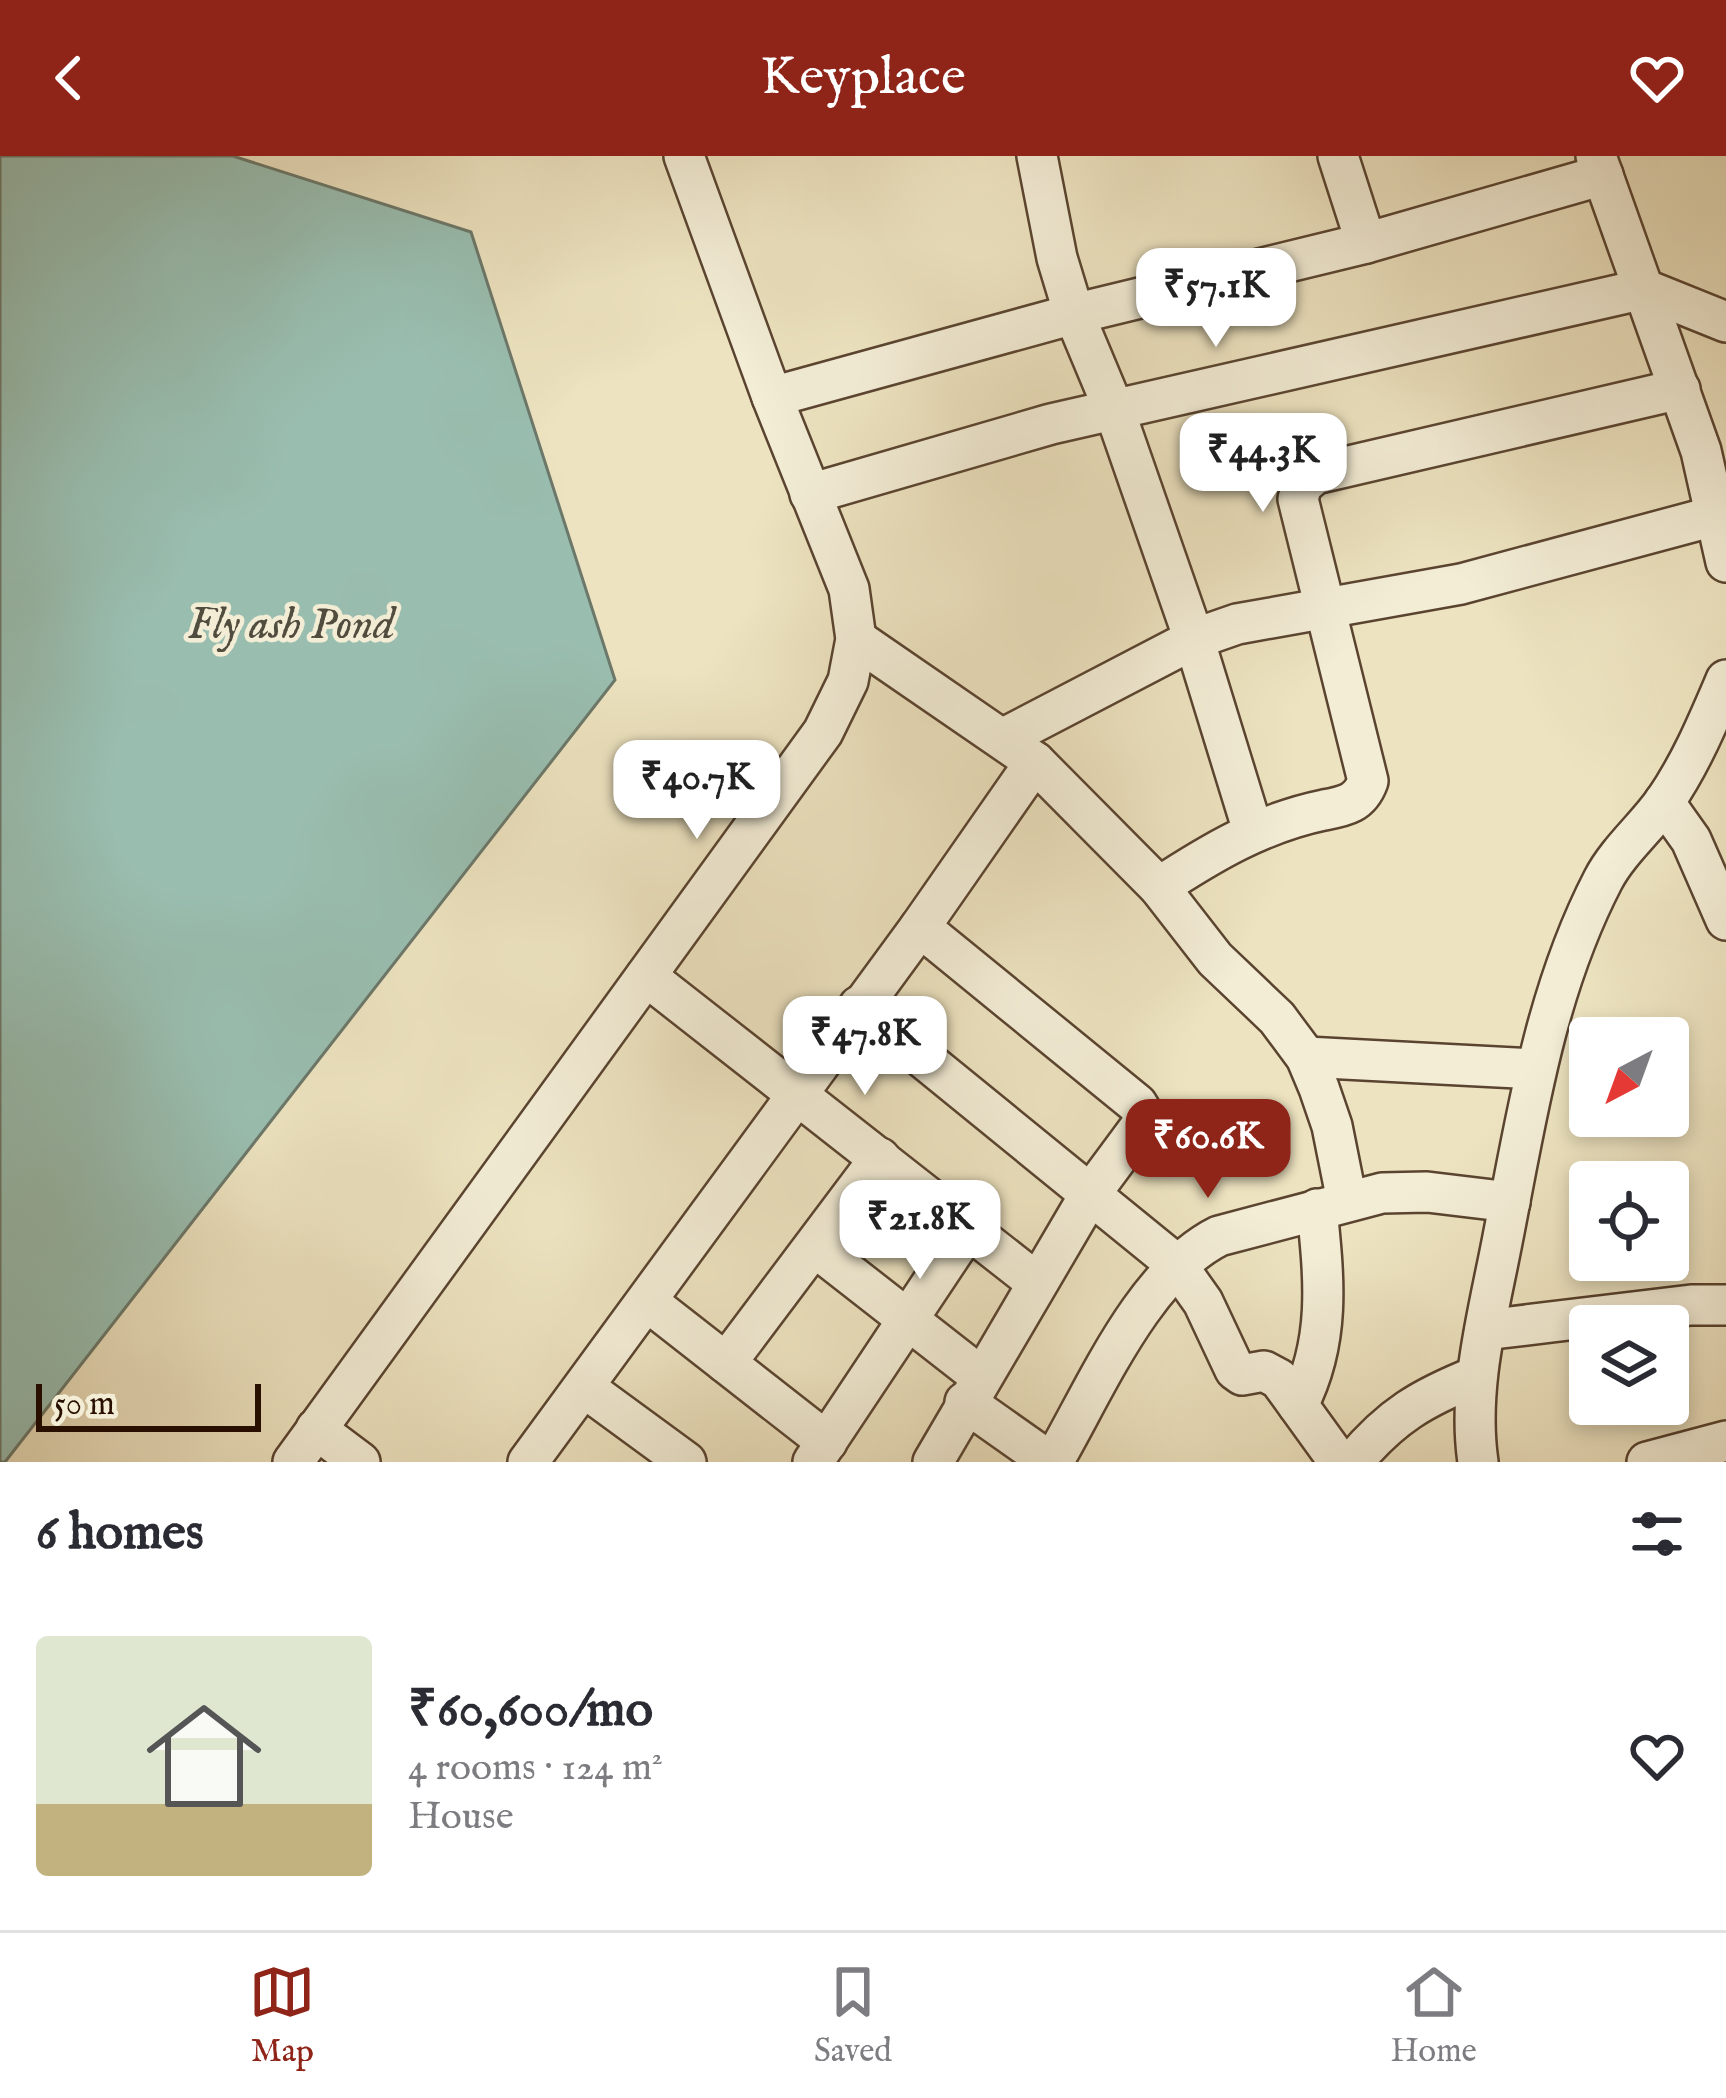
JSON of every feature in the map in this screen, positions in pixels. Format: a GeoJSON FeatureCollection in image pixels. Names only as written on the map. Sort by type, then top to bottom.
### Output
{"type":"FeatureCollection","features":[{"type":"Feature","properties":{"kind":"street"},"geometry":{"type":"LineString","coordinates":[[293,1462],[823,733],[848,681],[856,639],[849,589],[684,156]]}},
{"type":"Feature","properties":{"kind":"street"},"geometry":{"type":"LineString","coordinates":[[1037,156],[1057,258],[1074,314],[1115,412],[1194,639],[1253,831]]}},
{"type":"Feature","properties":{"kind":"street"},"geometry":{"type":"LineString","coordinates":[[1338,156],[1366,242]]}},
{"type":"Feature","properties":{"kind":"street"},"geometry":{"type":"LineString","coordinates":[[772,397],[1074,314],[1366,242],[1600,165],[1680,389],[1714,455],[1726,562]]}},
{"type":"Feature","properties":{"kind":"street"},"geometry":{"type":"LineString","coordinates":[[810,494],[1051,424],[1644,289],[1719,313]]}},
{"type":"Feature","properties":{"kind":"street"},"geometry":{"type":"LineString","coordinates":[[1159,887],[1253,831],[1348,805],[1362,796],[1368,781],[1298,499],[1302,484],[1315,474],[1680,389]]}},
{"type":"Feature","properties":{"kind":"street"},"geometry":{"type":"LineString","coordinates":[[1004,738],[1194,639],[1238,625],[1461,584],[1718,515]]}},
{"type":"Feature","properties":{"kind":"street"},"geometry":{"type":"LineString","coordinates":[[856,639],[1035,762],[1159,887],[1215,959],[1277,1018],[1306,1058],[1332,1126],[1332,1205],[1320,1352],[1298,1405]]}},
{"type":"Feature","properties":{"kind":"street"},"geometry":{"type":"LineString","coordinates":[[1478,1462],[1474,1439],[1477,1376],[1555,991],[1606,873],[1664,802],[1698,747],[1726,680]]}},
{"type":"Feature","properties":{"kind":"street"},"geometry":{"type":"LineString","coordinates":[[528,1462],[920,927],[1035,762]]}},
{"type":"Feature","properties":{"kind":"street"},"geometry":{"type":"LineString","coordinates":[[1664,802],[1691,840],[1726,920]]}},
{"type":"Feature","properties":{"kind":"street"},"geometry":{"type":"LineString","coordinates":[[920,927],[1138,1104],[1146,1119],[1089,1196],[933,1462]]}},
{"type":"Feature","properties":{"kind":"street"},"geometry":{"type":"LineString","coordinates":[[646,976],[1036,1282]]}},
{"type":"Feature","properties":{"kind":"street"},"geometry":{"type":"LineString","coordinates":[[859,1006],[1176,1264],[1203,1301],[1235,1370],[1242,1375],[1272,1374],[1339,1462]]}},
{"type":"Feature","properties":{"kind":"street"},"geometry":{"type":"LineString","coordinates":[[1306,1058],[1536,1069]]}},
{"type":"Feature","properties":{"kind":"street"},"geometry":{"type":"LineString","coordinates":[[726,1363],[880,1158]]}},
{"type":"Feature","properties":{"kind":"street"},"geometry":{"type":"LineString","coordinates":[[815,1247],[908,1321],[1051,1462],[1142,1308],[1176,1264],[1219,1237],[1382,1193],[1427,1192],[1510,1202]]}},
{"type":"Feature","properties":{"kind":"street"},"geometry":{"type":"LineString","coordinates":[[647,1302],[726,1363],[820,1452],[968,1229]]}},
{"type":"Feature","properties":{"kind":"street"},"geometry":{"type":"LineString","coordinates":[[1485,1330],[1691,1305],[1726,1305]]}},
{"type":"Feature","properties":{"kind":"street"},"geometry":{"type":"LineString","coordinates":[[1353,1462],[1378,1432],[1420,1399],[1477,1376]]}},
{"type":"Feature","properties":{"kind":"street"},"geometry":{"type":"LineString","coordinates":[[585,1388],[686,1462]]}},
{"type":"Feature","properties":{"kind":"street"},"geometry":{"type":"LineString","coordinates":[[316,1429],[360,1462]]}},
{"type":"Feature","properties":{"kind":"street"},"geometry":{"type":"LineString","coordinates":[[1647,1462],[1726,1442]]}},
{"type":"Feature","properties":{"kind":"water","name":"Fly ash Pond"},"geometry":{"type":"Polygon","coordinates":[[[0,156],[233,156],[471,232],[615,680],[5,1462],[0,1462],[0,156]]]}}]}
